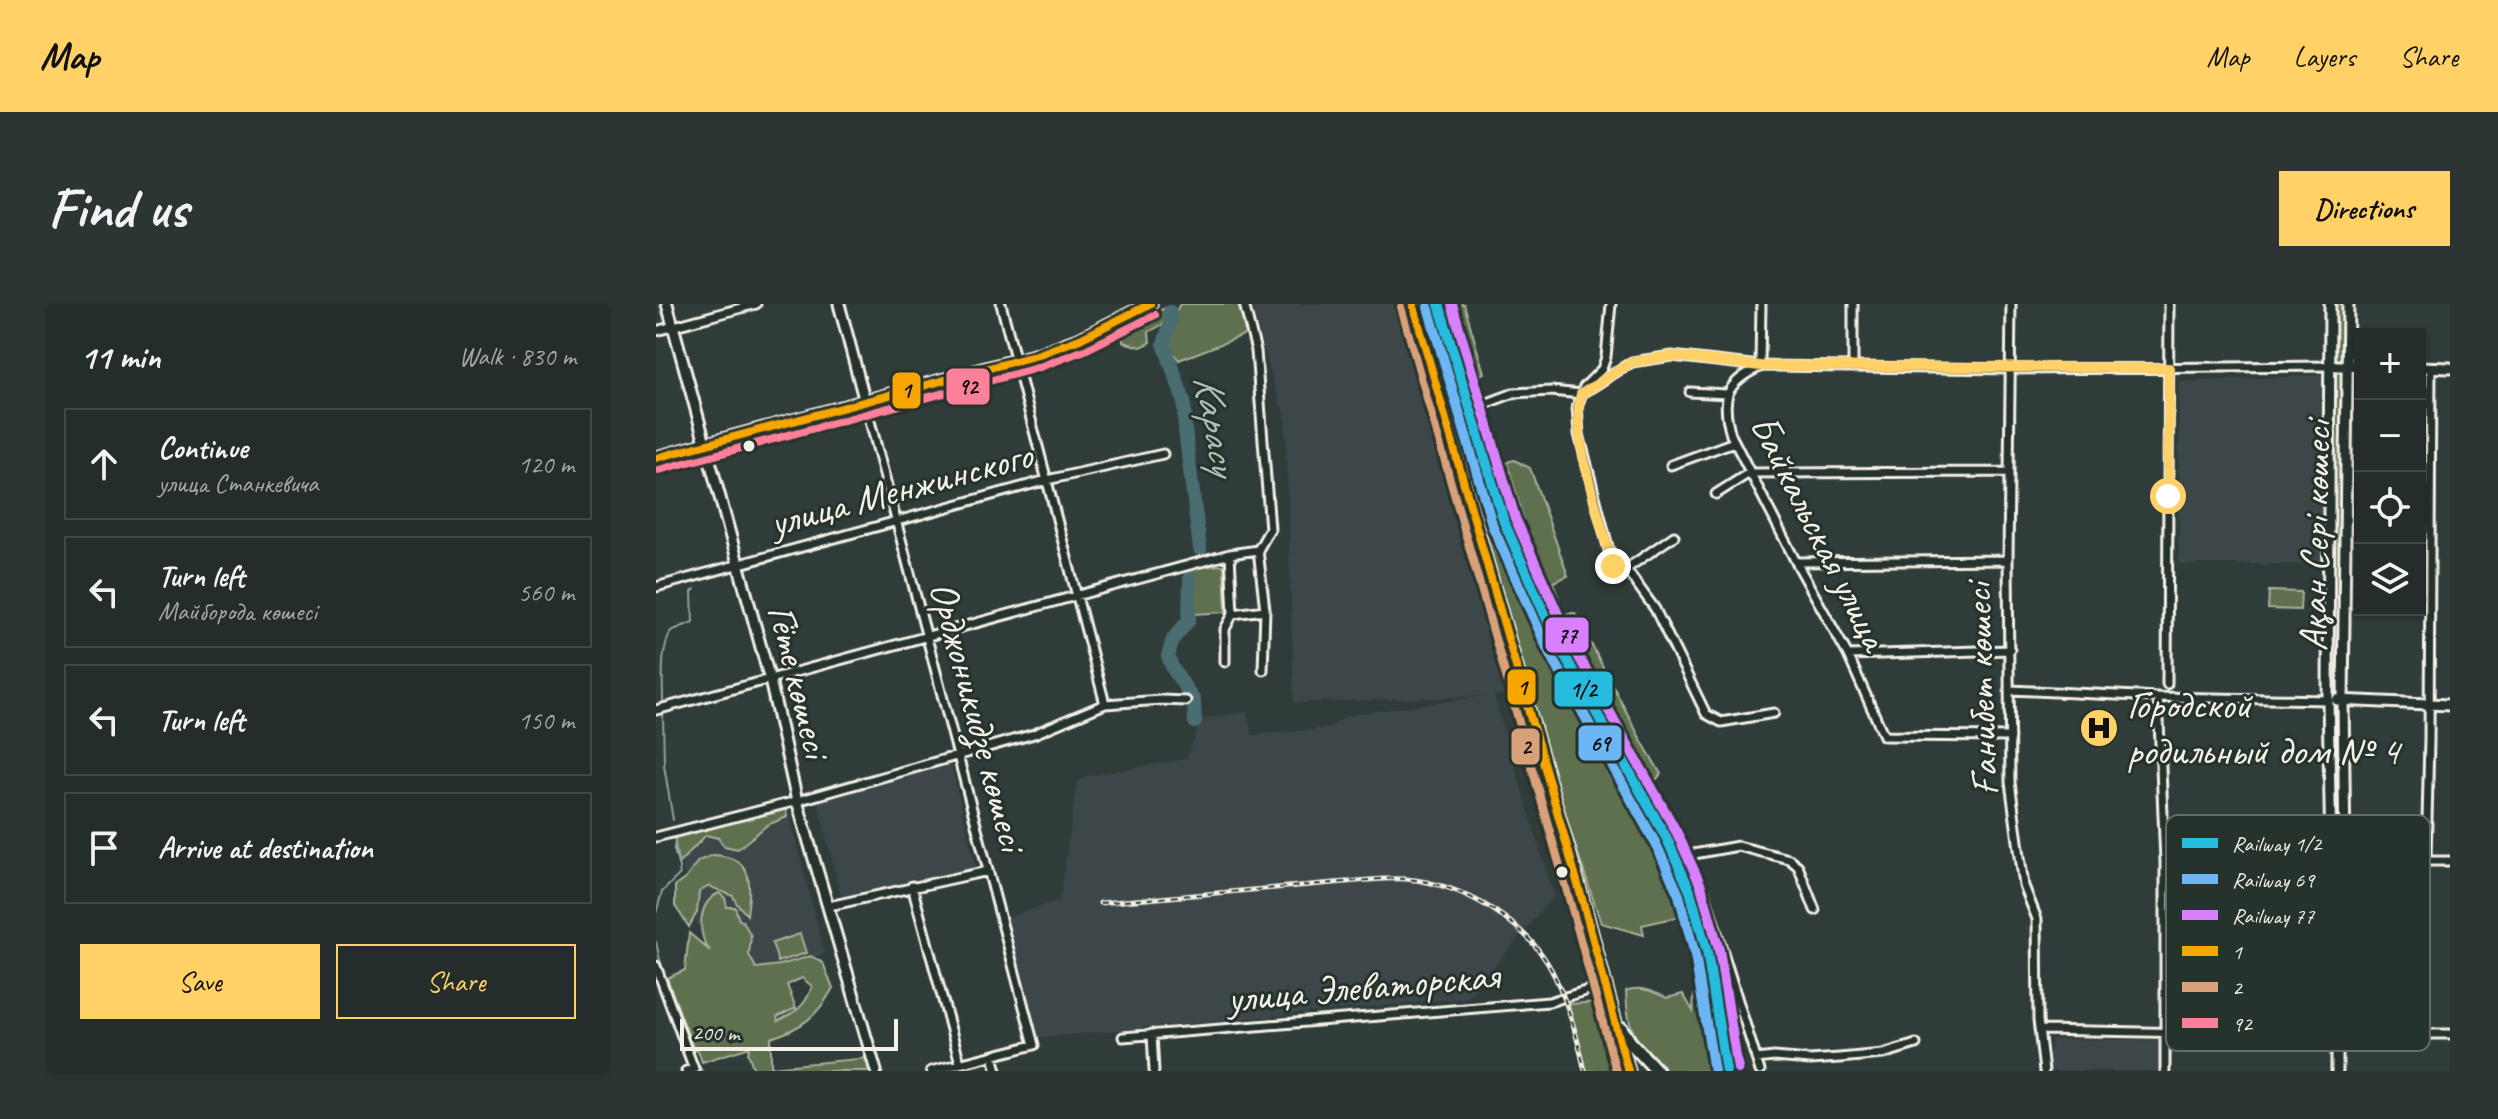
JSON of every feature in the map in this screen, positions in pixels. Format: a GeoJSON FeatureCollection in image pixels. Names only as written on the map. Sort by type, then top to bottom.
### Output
{"type":"FeatureCollection","features":[{"type":"Feature","properties":{"kind":"main road"},"geometry":{"type":"LineString","coordinates":[[656,458],[1016,362],[1080,339],[1150,304]]}},
{"type":"Feature","properties":{"kind":"main road"},"geometry":{"type":"LineString","coordinates":[[1413,304],[1628,1071]]}},
{"type":"Feature","properties":{"kind":"main road"},"geometry":{"type":"LineString","coordinates":[[1611,1005],[1630,1042],[1657,1071]]}},
{"type":"Feature","properties":{"kind":"street","name":"Гёте көшесі"},"geometry":{"type":"LineString","coordinates":[[667,304],[770,680],[797,801],[876,1071]]}},
{"type":"Feature","properties":{"kind":"street"},"geometry":{"type":"LineString","coordinates":[[656,331],[756,304]]}},
{"type":"Feature","properties":{"kind":"street"},"geometry":{"type":"LineString","coordinates":[[839,304],[865,402]]}},
{"type":"Feature","properties":{"kind":"street"},"geometry":{"type":"LineString","coordinates":[[1001,304],[1105,704]]}},
{"type":"Feature","properties":{"kind":"street"},"geometry":{"type":"LineString","coordinates":[[1244,304],[1256,351],[1270,529],[1258,550],[1265,610],[1263,670]]}},
{"type":"Feature","properties":{"kind":"street"},"geometry":{"type":"LineString","coordinates":[[1444,304],[1516,534],[1546,605],[1617,744],[1704,891],[1760,1071]]}},
{"type":"Feature","properties":{"kind":"street"},"geometry":{"type":"LineString","coordinates":[[1611,304],[1606,357],[1602,369],[1584,387],[1577,407],[1579,434],[1613,566],[1626,569],[1674,536]]}},
{"type":"Feature","properties":{"kind":"street"},"geometry":{"type":"LineString","coordinates":[[1760,366],[1761,304]]}},
{"type":"Feature","properties":{"kind":"street"},"geometry":{"type":"LineString","coordinates":[[1853,304],[1853,366]]}},
{"type":"Feature","properties":{"kind":"street","name":"Ғанибет көшесі"},"geometry":{"type":"LineString","coordinates":[[2011,304],[2008,472],[2010,782],[2024,886],[2037,919],[2038,1020],[2044,1071]]}},
{"type":"Feature","properties":{"kind":"street"},"geometry":{"type":"LineString","coordinates":[[2167,684],[2169,304]]}},
{"type":"Feature","properties":{"kind":"street","name":"Ақан Сері көшесі"},"geometry":{"type":"LineString","coordinates":[[2330,304],[2330,815]]}},
{"type":"Feature","properties":{"kind":"street","name":"Ақан Сері көшесі"},"geometry":{"type":"LineString","coordinates":[[2345,815],[2348,304]]}},
{"type":"Feature","properties":{"kind":"street"},"geometry":{"type":"LineString","coordinates":[[1476,411],[1514,393],[1551,391],[1581,394],[1632,362],[1672,356],[1760,366],[2011,369],[2354,366]]}},
{"type":"Feature","properties":{"kind":"street","name":"Байкальская улица"},"geometry":{"type":"LineString","coordinates":[[1760,366],[1746,373],[1727,394],[1726,416],[1734,442],[1848,655],[1884,736],[2010,737]]}},
{"type":"Feature","properties":{"kind":"street"},"geometry":{"type":"LineString","coordinates":[[2426,367],[2450,368]]}},
{"type":"Feature","properties":{"kind":"street"},"geometry":{"type":"LineString","coordinates":[[1690,392],[1727,394]]}},
{"type":"Feature","properties":{"kind":"street"},"geometry":{"type":"LineString","coordinates":[[2425,400],[2429,703],[2427,815]]}},
{"type":"Feature","properties":{"kind":"street","name":"Орджоникидзе көшесі"},"geometry":{"type":"LineString","coordinates":[[865,402],[1034,1045],[993,1056]]}},
{"type":"Feature","properties":{"kind":"street"},"geometry":{"type":"LineString","coordinates":[[1671,465],[1734,442]]}},
{"type":"Feature","properties":{"kind":"street","name":"улица Менжинского"},"geometry":{"type":"LineString","coordinates":[[656,587],[1047,480],[1163,454]]}},
{"type":"Feature","properties":{"kind":"street"},"geometry":{"type":"LineString","coordinates":[[1716,494],[1749,473],[2008,472]]}},
{"type":"Feature","properties":{"kind":"street"},"geometry":{"type":"LineString","coordinates":[[656,710],[1230,554],[1258,550]]}},
{"type":"Feature","properties":{"kind":"street"},"geometry":{"type":"LineString","coordinates":[[1225,662],[1225,629],[1233,614],[1230,554]]}},
{"type":"Feature","properties":{"kind":"street"},"geometry":{"type":"LineString","coordinates":[[1796,562],[2008,560]]}},
{"type":"Feature","properties":{"kind":"street"},"geometry":{"type":"LineString","coordinates":[[1626,569],[1655,609],[1706,714],[1721,722],[1774,713]]}},
{"type":"Feature","properties":{"kind":"street"},"geometry":{"type":"LineString","coordinates":[[1233,614],[1265,610]]}},
{"type":"Feature","properties":{"kind":"street"},"geometry":{"type":"LineString","coordinates":[[1848,655],[2010,650]]}},
{"type":"Feature","properties":{"kind":"street"},"geometry":{"type":"LineString","coordinates":[[2010,690],[2450,705]]}},
{"type":"Feature","properties":{"kind":"street"},"geometry":{"type":"LineString","coordinates":[[2158,697],[2165,862],[2165,1071]]}},
{"type":"Feature","properties":{"kind":"street"},"geometry":{"type":"LineString","coordinates":[[656,837],[1034,734],[1105,704],[1186,701]]}},
{"type":"Feature","properties":{"kind":"street"},"geometry":{"type":"LineString","coordinates":[[1683,856],[1738,846],[1789,859],[1798,866],[1815,910]]}},
{"type":"Feature","properties":{"kind":"street"},"geometry":{"type":"LineString","coordinates":[[829,906],[988,871]]}},
{"type":"Feature","properties":{"kind":"street"},"geometry":{"type":"LineString","coordinates":[[912,886],[960,1063]]}},
{"type":"Feature","properties":{"kind":"street"},"geometry":{"type":"LineString","coordinates":[[656,966],[690,1070]]}},
{"type":"Feature","properties":{"kind":"street","name":"улица Элеваторская"},"geometry":{"type":"LineString","coordinates":[[1123,1037],[1549,1002],[1605,985]]}},
{"type":"Feature","properties":{"kind":"street"},"geometry":{"type":"LineString","coordinates":[[2041,1030],[2166,1033]]}},
{"type":"Feature","properties":{"kind":"street"},"geometry":{"type":"LineString","coordinates":[[1152,1034],[1154,1071]]}},
{"type":"Feature","properties":{"kind":"street"},"geometry":{"type":"LineString","coordinates":[[1756,1059],[1810,1060],[1883,1054],[1916,1044]]}},
{"type":"Feature","properties":{"kind":"street"},"geometry":{"type":"LineString","coordinates":[[931,1071],[993,1056],[997,1071]]}},
{"type":"Feature","properties":{"kind":"shaded area"},"geometry":{"type":"Polygon","coordinates":[[[1251,304],[1399,304],[1421,364],[1514,694],[1494,696],[1554,896],[1467,998],[1036,1038],[1008,917],[1060,900],[1077,783],[1086,776],[1186,759],[1202,719],[1247,712],[1252,735],[1329,728],[1348,715],[1486,696],[1294,703],[1285,412],[1251,304]]]}},
{"type":"Feature","properties":{"kind":"shaded area"},"geometry":{"type":"Polygon","coordinates":[[[2324,375],[2324,564],[2179,564],[2179,382],[2324,375]]]}},
{"type":"Feature","properties":{"kind":"shaded area"},"geometry":{"type":"Polygon","coordinates":[[[951,765],[976,868],[842,901],[817,798],[951,765]]]}},
{"type":"Feature","properties":{"kind":"shaded area"},"geometry":{"type":"Polygon","coordinates":[[[788,810],[825,954],[714,988],[675,840],[788,810]]]}},
{"type":"Feature","properties":{"kind":"shaded area"},"geometry":{"type":"Polygon","coordinates":[[[2052,1039],[2162,1040],[2161,1071],[2047,1071],[2052,1039]]]}},
{"type":"Feature","properties":{"kind":"green space"},"geometry":{"type":"Polygon","coordinates":[[[1180,304],[1240,304],[1247,334],[1179,360],[1167,345],[1180,304]]]}},
{"type":"Feature","properties":{"kind":"green space"},"geometry":{"type":"Polygon","coordinates":[[[1448,304],[1464,304],[1484,373],[1471,379],[1448,304]]]}},
{"type":"Feature","properties":{"kind":"green space"},"geometry":{"type":"Polygon","coordinates":[[[2334,304],[2346,304],[2345,362],[2333,362],[2334,304]]]}},
{"type":"Feature","properties":{"kind":"green space"},"geometry":{"type":"Polygon","coordinates":[[[1165,308],[1165,323],[1149,332],[1150,343],[1141,347],[1123,342],[1122,331],[1165,308]]]}},
{"type":"Feature","properties":{"kind":"green space"},"geometry":{"type":"Polygon","coordinates":[[[2333,372],[2345,372],[2341,697],[2331,696],[2333,372]]]}},
{"type":"Feature","properties":{"kind":"green space"},"geometry":{"type":"Polygon","coordinates":[[[1453,423],[1469,424],[1488,491],[1511,553],[1564,667],[1683,893],[1703,964],[1692,958],[1682,916],[1642,925],[1644,935],[1601,923],[1569,827],[1453,423]]]}},
{"type":"Feature","properties":{"kind":"green space"},"geometry":{"type":"Polygon","coordinates":[[[1514,460],[1530,468],[1568,576],[1553,582],[1562,608],[1559,614],[1575,613],[1661,774],[1651,786],[1622,738],[1540,577],[1507,462],[1514,460]]]}},
{"type":"Feature","properties":{"kind":"green space"},"geometry":{"type":"Polygon","coordinates":[[[1224,565],[1226,612],[1195,614],[1193,567],[1224,565]]]}},
{"type":"Feature","properties":{"kind":"green space"},"geometry":{"type":"Polygon","coordinates":[[[2269,591],[2301,592],[2300,610],[2268,609],[2269,591]]]}},
{"type":"Feature","properties":{"kind":"green space"},"geometry":{"type":"Polygon","coordinates":[[[2332,704],[2341,705],[2342,815],[2334,815],[2332,704]]]}},
{"type":"Feature","properties":{"kind":"green space"},"geometry":{"type":"Polygon","coordinates":[[[785,801],[787,817],[767,825],[738,849],[724,846],[718,838],[706,835],[678,864],[674,849],[676,834],[785,801]]]}},
{"type":"Feature","properties":{"kind":"green space"},"geometry":{"type":"Polygon","coordinates":[[[713,855],[736,861],[747,873],[747,915],[733,896],[709,886],[699,892],[697,912],[689,927],[675,906],[675,886],[686,878],[698,861],[713,855]]]}},
{"type":"Feature","properties":{"kind":"green space"},"geometry":{"type":"Polygon","coordinates":[[[719,893],[725,898],[727,907],[735,907],[739,920],[743,921],[751,936],[749,955],[756,968],[811,956],[823,963],[833,988],[808,1020],[771,1038],[771,1067],[868,1058],[869,1071],[758,1071],[754,1070],[748,1053],[750,1047],[702,1062],[698,1050],[694,1050],[667,978],[685,970],[689,933],[710,951],[703,937],[701,920],[706,904],[719,893]],[[802,978],[787,985],[796,1008],[777,1017],[778,1021],[800,1008],[812,986],[802,978]]]}},
{"type":"Feature","properties":{"kind":"green space"},"geometry":{"type":"Polygon","coordinates":[[[800,934],[806,953],[778,962],[772,943],[800,934]]]}},
{"type":"Feature","properties":{"kind":"green space"},"geometry":{"type":"Polygon","coordinates":[[[1703,976],[1712,1006],[1710,1022],[1717,1033],[1721,1071],[1664,1071],[1635,1036],[1626,991],[1642,989],[1667,998],[1683,994],[1693,1011],[1694,993],[1703,976]]]}},
{"type":"Feature","properties":{"kind":"green space"},"geometry":{"type":"Polygon","coordinates":[[[1600,1002],[1621,1071],[1587,1071],[1569,1004],[1600,1002]]]}},
{"type":"Feature","properties":{"kind":"waterway","name":"Карасу"},"geometry":{"type":"LineString","coordinates":[[1170,312],[1171,322],[1164,344],[1184,401],[1200,549]]}},
{"type":"Feature","properties":{"kind":"waterway"},"geometry":{"type":"LineString","coordinates":[[1190,577],[1189,620],[1173,639],[1168,656],[1194,701],[1195,722]]}},
{"type":"Feature","properties":{"kind":"waterway"},"geometry":{"type":"LineString","coordinates":[[663,701],[667,639],[671,631],[693,622],[692,592],[695,589]]}},
{"type":"Feature","properties":{"kind":"waterway"},"geometry":{"type":"LineString","coordinates":[[663,715],[664,765],[673,820]]}},
{"type":"Feature","properties":{"kind":"waterway"},"geometry":{"type":"LineString","coordinates":[[656,913],[662,892],[680,874],[674,836]]}},
{"type":"Feature","properties":{"kind":"waterway"},"geometry":{"type":"LineString","coordinates":[[656,942],[675,1008],[702,1071]]}},
{"type":"Feature","properties":{"kind":"railway"},"geometry":{"type":"LineString","coordinates":[[1100,903],[1388,879],[1428,882],[1450,889],[1493,910],[1512,924],[1544,957],[1565,1000],[1585,1071]]}},
{"type":"Feature","properties":{"kind":"rail line","name":"1/2"},"geometry":{"type":"LineString","coordinates":[[1439,304],[1504,522],[1558,644],[1667,839],[1690,891],[1707,952],[1726,1071]]}},
{"type":"Feature","properties":{"kind":"rail line","name":"77"},"geometry":{"type":"LineString","coordinates":[[1452,304],[1515,518],[1569,639],[1677,833],[1701,886],[1719,950],[1738,1069]]}},
{"type":"Feature","properties":{"kind":"rail line","name":"69"},"geometry":{"type":"LineString","coordinates":[[1428,307],[1493,527],[1548,650],[1656,844],[1679,895],[1695,955],[1714,1071]]}},
{"type":"Feature","properties":{"kind":"transit line","name":"1"},"geometry":{"type":"LineString","coordinates":[[656,458],[1034,356],[1080,339],[1150,304]]}},
{"type":"Feature","properties":{"kind":"transit line","name":"1"},"geometry":{"type":"LineString","coordinates":[[1413,304],[1628,1071]]}},
{"type":"Feature","properties":{"kind":"transit line","name":"2"},"geometry":{"type":"LineString","coordinates":[[1401,307],[1616,1071]]}},
{"type":"Feature","properties":{"kind":"transit line","name":"92"},"geometry":{"type":"LineString","coordinates":[[659,470],[1037,368],[1085,350],[1155,315]]}},
{"type":"Feature","properties":{"kind":"place","name":"Городской родильный дом № 4"},"geometry":{"type":"Point","coordinates":[2099,728]}},
{"type":"Feature","properties":{"kind":"route"},"geometry":{"type":"LineString","coordinates":[[1613,566],[1579,434],[1577,407],[1581,394],[1632,362],[1672,356],[1760,366],[2169,368],[2168,496]]}}]}
